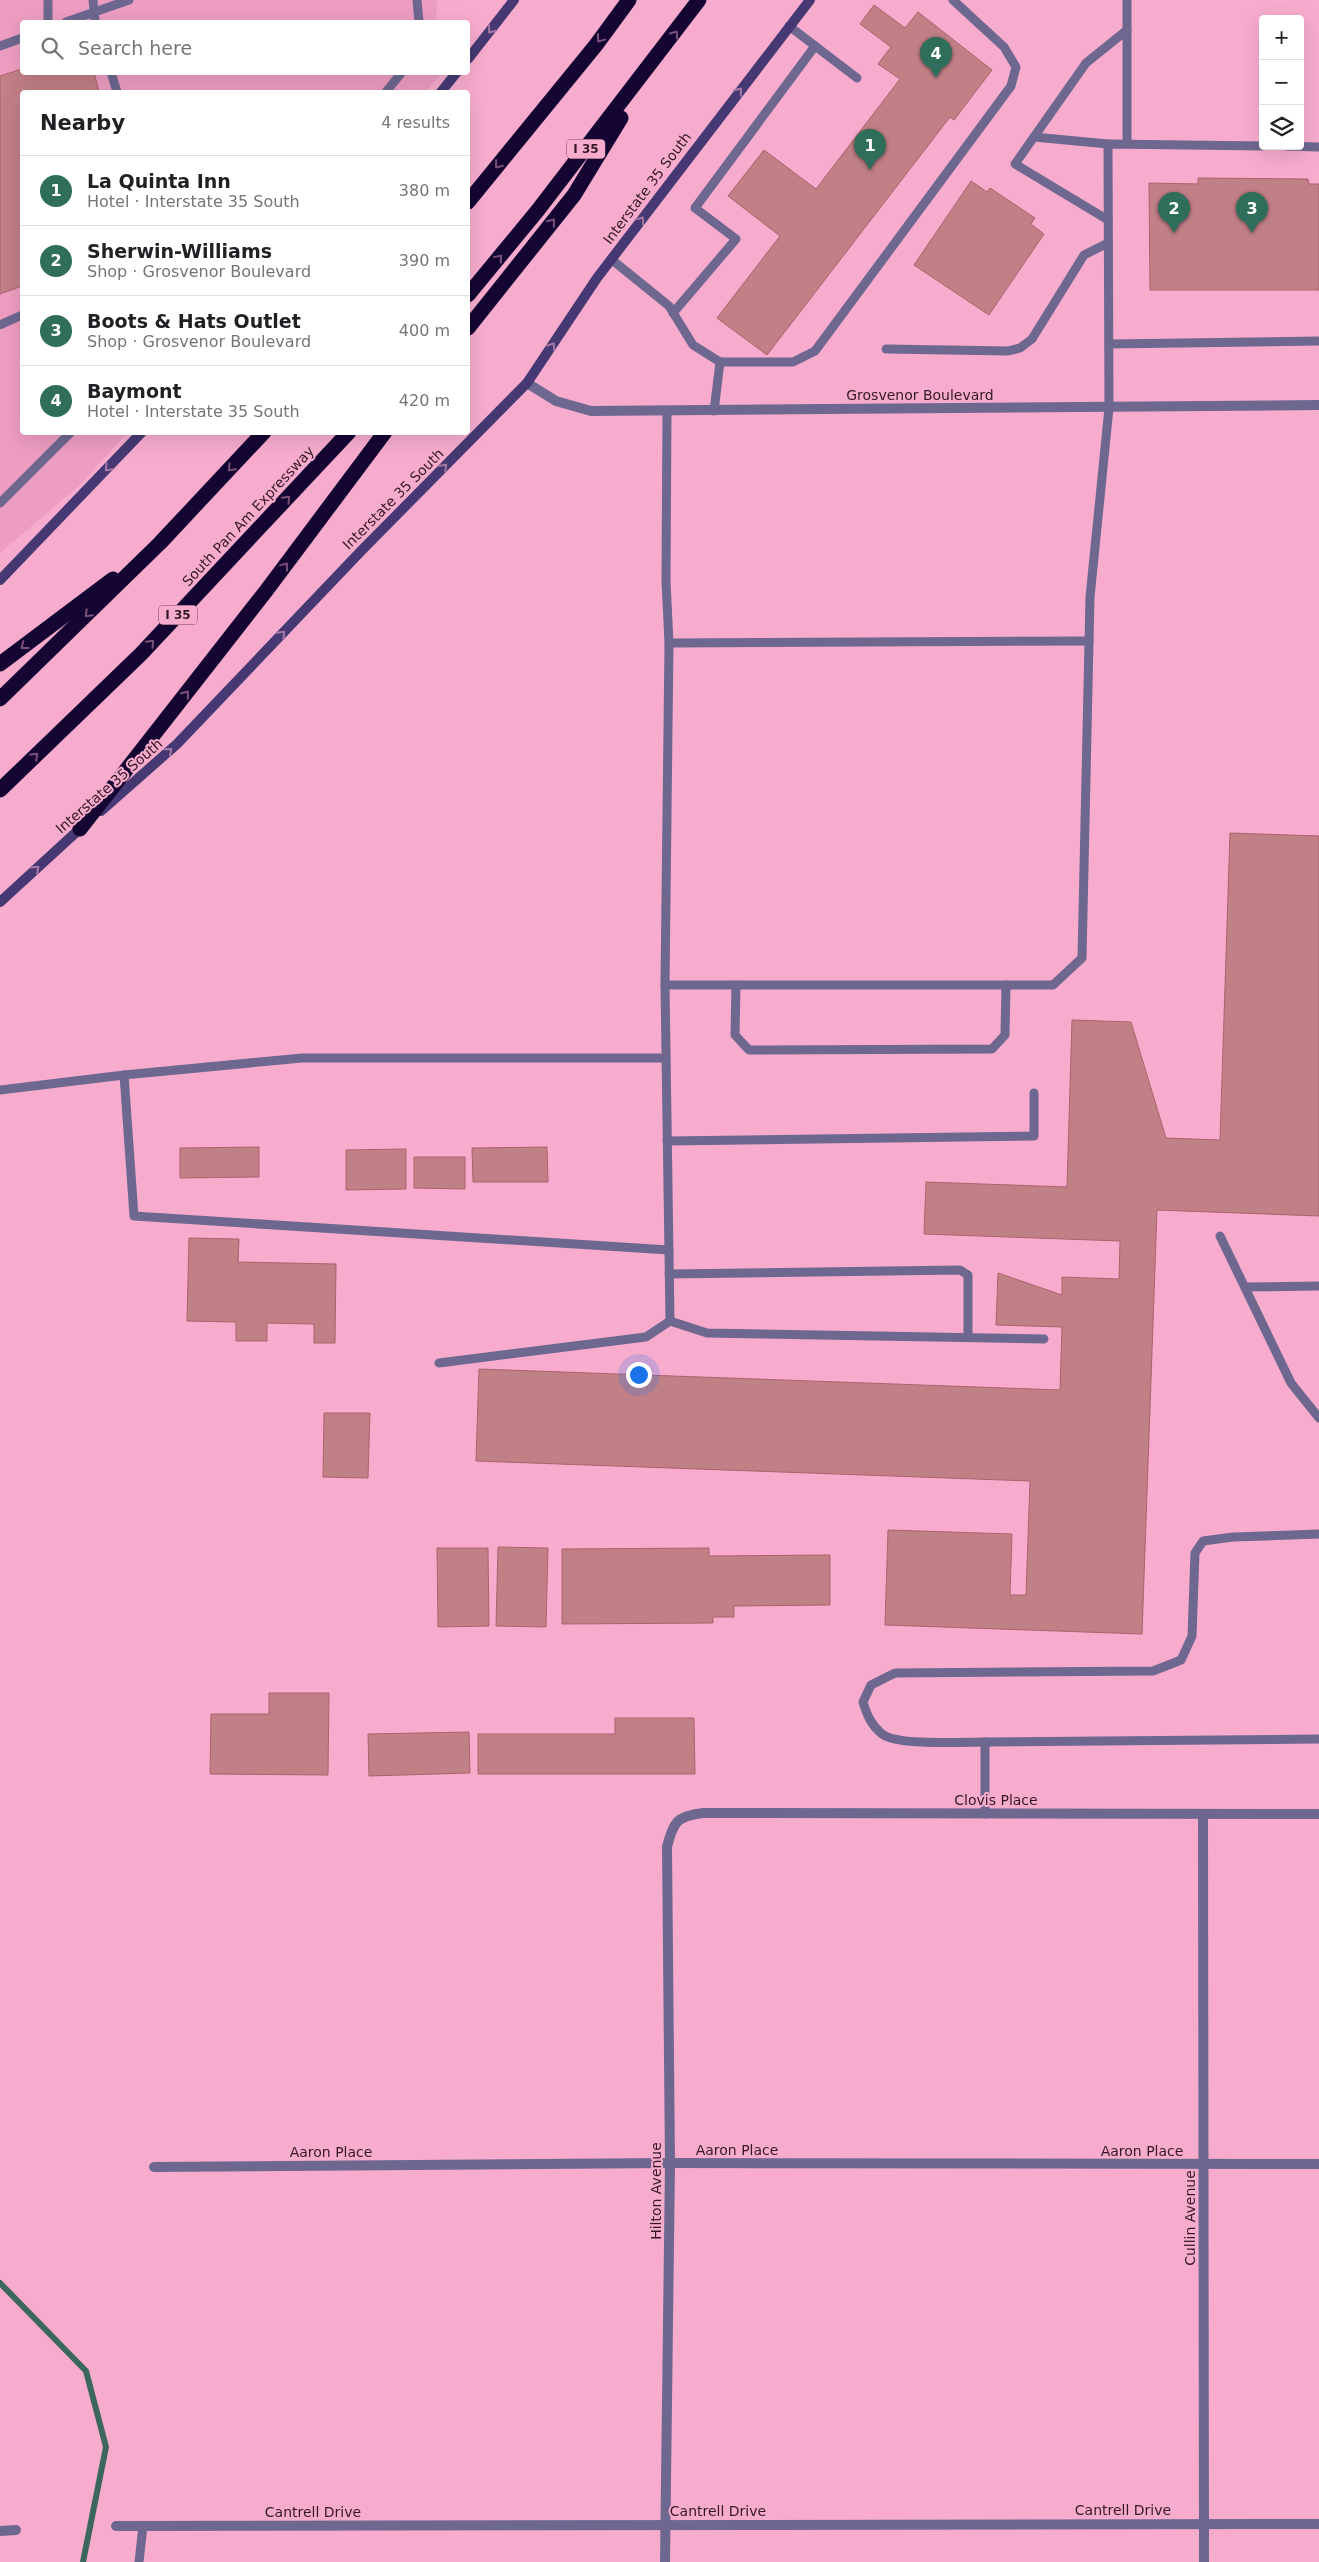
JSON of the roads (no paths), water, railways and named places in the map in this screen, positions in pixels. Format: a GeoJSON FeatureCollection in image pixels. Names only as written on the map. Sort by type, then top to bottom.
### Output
{"type":"FeatureCollection","features":[{"type":"Feature","properties":{"kind":"highway"},"geometry":{"type":"LineString","coordinates":[[470,200],[596,45],[629,0]]}},
{"type":"Feature","properties":{"kind":"highway","name":"I 35"},"geometry":{"type":"LineString","coordinates":[[470,293],[538,210],[658,56],[699,0]]}},
{"type":"Feature","properties":{"kind":"highway"},"geometry":{"type":"LineString","coordinates":[[470,325],[574,195],[658,56]]}},
{"type":"Feature","properties":{"kind":"highway"},"geometry":{"type":"LineString","coordinates":[[0,699],[160,543],[261,435]]}},
{"type":"Feature","properties":{"kind":"highway","name":"South Pan Am Expressway"},"geometry":{"type":"LineString","coordinates":[[0,790],[141,654],[346,435]]}},
{"type":"Feature","properties":{"kind":"highway"},"geometry":{"type":"LineString","coordinates":[[80,829],[266,591],[383,435]]}},
{"type":"Feature","properties":{"kind":"highway"},"geometry":{"type":"LineString","coordinates":[[0,664],[160,543]]}},
{"type":"Feature","properties":{"kind":"main road"},"geometry":{"type":"LineString","coordinates":[[470,56],[514,0]]}},
{"type":"Feature","properties":{"kind":"main road","name":"Interstate 35 South"},"geometry":{"type":"LineString","coordinates":[[0,902],[177,744],[362,550],[527,383],[611,259],[810,0]]}},
{"type":"Feature","properties":{"kind":"main road"},"geometry":{"type":"LineString","coordinates":[[443,90],[455,75]]}},
{"type":"Feature","properties":{"kind":"main road"},"geometry":{"type":"LineString","coordinates":[[0,580],[139,435]]}},
{"type":"Feature","properties":{"kind":"street","name":"Grosvenor Boulevard"},"geometry":{"type":"LineString","coordinates":[[527,383],[556,401],[591,411],[1319,405]]}},
{"type":"Feature","properties":{"kind":"street","name":"Clovis Place"},"geometry":{"type":"LineString","coordinates":[[676,1822],[687,1815],[703,1813],[1319,1814]]}},
{"type":"Feature","properties":{"kind":"street","name":"Cullin Avenue"},"geometry":{"type":"LineString","coordinates":[[1203,1814],[1204,2562]]}},
{"type":"Feature","properties":{"kind":"street","name":"Hilton Avenue"},"geometry":{"type":"LineString","coordinates":[[665,2562],[670,2163],[666,1847],[676,1822]]}},
{"type":"Feature","properties":{"kind":"street","name":"Aaron Place"},"geometry":{"type":"LineString","coordinates":[[154,2167],[670,2163],[1319,2164]]}},
{"type":"Feature","properties":{"kind":"street","name":"Cantrell Drive"},"geometry":{"type":"LineString","coordinates":[[116,2526],[1319,2524]]}},
{"type":"Feature","properties":{"kind":"street"},"geometry":{"type":"LineString","coordinates":[[0,2531],[16,2530]]}},
{"type":"Feature","properties":{"kind":"lane"},"geometry":{"type":"LineString","coordinates":[[48,0],[48,20]]}},
{"type":"Feature","properties":{"kind":"lane"},"geometry":{"type":"LineString","coordinates":[[92,0],[94,18]]}},
{"type":"Feature","properties":{"kind":"lane"},"geometry":{"type":"LineString","coordinates":[[80,20],[94,18],[129,0]]}},
{"type":"Feature","properties":{"kind":"lane"},"geometry":{"type":"LineString","coordinates":[[417,0],[419,20]]}},
{"type":"Feature","properties":{"kind":"lane"},"geometry":{"type":"LineString","coordinates":[[611,259],[669,306],[693,345],[720,362],[792,362],[815,351],[1012,86],[1016,67],[1004,47],[953,0]]}},
{"type":"Feature","properties":{"kind":"lane"},"geometry":{"type":"LineString","coordinates":[[1126,144],[1127,0]]}},
{"type":"Feature","properties":{"kind":"lane"},"geometry":{"type":"LineString","coordinates":[[789,26],[857,78]]}},
{"type":"Feature","properties":{"kind":"lane"},"geometry":{"type":"LineString","coordinates":[[1108,220],[1015,164],[1086,63],[1127,30]]}},
{"type":"Feature","properties":{"kind":"lane"},"geometry":{"type":"LineString","coordinates":[[0,46],[20,39]]}},
{"type":"Feature","properties":{"kind":"lane"},"geometry":{"type":"LineString","coordinates":[[673,313],[736,239],[696,208],[815,46]]}},
{"type":"Feature","properties":{"kind":"lane"},"geometry":{"type":"LineString","coordinates":[[112,75],[116,90]]}},
{"type":"Feature","properties":{"kind":"lane"},"geometry":{"type":"LineString","coordinates":[[388,90],[400,75]]}},
{"type":"Feature","properties":{"kind":"lane"},"geometry":{"type":"LineString","coordinates":[[1034,137],[1108,144],[1259,146]]}},
{"type":"Feature","properties":{"kind":"lane"},"geometry":{"type":"LineString","coordinates":[[665,985],[1052,985],[1082,958],[1090,596],[1109,408],[1108,144]]}},
{"type":"Feature","properties":{"kind":"lane"},"geometry":{"type":"LineString","coordinates":[[1304,147],[1319,147]]}},
{"type":"Feature","properties":{"kind":"lane"},"geometry":{"type":"LineString","coordinates":[[886,349],[1008,350],[1020,348],[1032,339],[1084,255],[1108,243]]}},
{"type":"Feature","properties":{"kind":"lane"},"geometry":{"type":"LineString","coordinates":[[0,325],[20,316]]}},
{"type":"Feature","properties":{"kind":"lane"},"geometry":{"type":"LineString","coordinates":[[1109,344],[1319,342]]}},
{"type":"Feature","properties":{"kind":"lane"},"geometry":{"type":"LineString","coordinates":[[714,410],[720,362]]}},
{"type":"Feature","properties":{"kind":"lane"},"geometry":{"type":"LineString","coordinates":[[668,411],[666,580],[669,643],[665,1058],[670,1321]]}},
{"type":"Feature","properties":{"kind":"lane"},"geometry":{"type":"LineString","coordinates":[[0,503],[68,435]]}},
{"type":"Feature","properties":{"kind":"lane"},"geometry":{"type":"LineString","coordinates":[[669,643],[1089,640]]}},
{"type":"Feature","properties":{"kind":"lane"},"geometry":{"type":"LineString","coordinates":[[736,985],[735,1035],[749,1050],[992,1049],[1005,1035],[1006,985]]}},
{"type":"Feature","properties":{"kind":"lane"},"geometry":{"type":"LineString","coordinates":[[0,1090],[124,1075],[302,1058],[665,1058]]}},
{"type":"Feature","properties":{"kind":"lane"},"geometry":{"type":"LineString","coordinates":[[124,1075],[134,1216],[669,1250]]}},
{"type":"Feature","properties":{"kind":"lane"},"geometry":{"type":"LineString","coordinates":[[667,1141],[1034,1136],[1034,1093]]}},
{"type":"Feature","properties":{"kind":"lane"},"geometry":{"type":"LineString","coordinates":[[1220,1236],[1291,1383],[1319,1418]]}},
{"type":"Feature","properties":{"kind":"lane"},"geometry":{"type":"LineString","coordinates":[[669,1274],[960,1270],[968,1274],[968,1337]]}},
{"type":"Feature","properties":{"kind":"lane"},"geometry":{"type":"LineString","coordinates":[[1245,1287],[1319,1286]]}},
{"type":"Feature","properties":{"kind":"lane"},"geometry":{"type":"LineString","coordinates":[[670,1321],[707,1333],[1044,1339]]}},
{"type":"Feature","properties":{"kind":"lane"},"geometry":{"type":"LineString","coordinates":[[439,1363],[646,1337],[670,1321]]}},
{"type":"Feature","properties":{"kind":"lane"},"geometry":{"type":"LineString","coordinates":[[1319,1534],[1233,1537],[1203,1541],[1195,1553],[1192,1636],[1181,1660],[1153,1671],[895,1673],[871,1685],[863,1702],[868,1720],[884,1736],[903,1741],[1319,1739]]}},
{"type":"Feature","properties":{"kind":"lane"},"geometry":{"type":"LineString","coordinates":[[985,1742],[985,1814]]}},
{"type":"Feature","properties":{"kind":"lane"},"geometry":{"type":"LineString","coordinates":[[139,2562],[143,2526]]}},
{"type":"Feature","properties":{"kind":"waterway"},"geometry":{"type":"LineString","coordinates":[[0,2283],[86,2371],[106,2447],[83,2562]]}},
{"type":"Feature","properties":{"kind":"place","name":"Baymont"},"geometry":{"type":"Point","coordinates":[936,78]}},
{"type":"Feature","properties":{"kind":"place","name":"La Quinta Inn"},"geometry":{"type":"Point","coordinates":[870,170]}},
{"type":"Feature","properties":{"kind":"place","name":"Sherwin-Williams"},"geometry":{"type":"Point","coordinates":[1174,233]}},
{"type":"Feature","properties":{"kind":"place","name":"Boots & Hats Outlet"},"geometry":{"type":"Point","coordinates":[1252,233]}}]}
